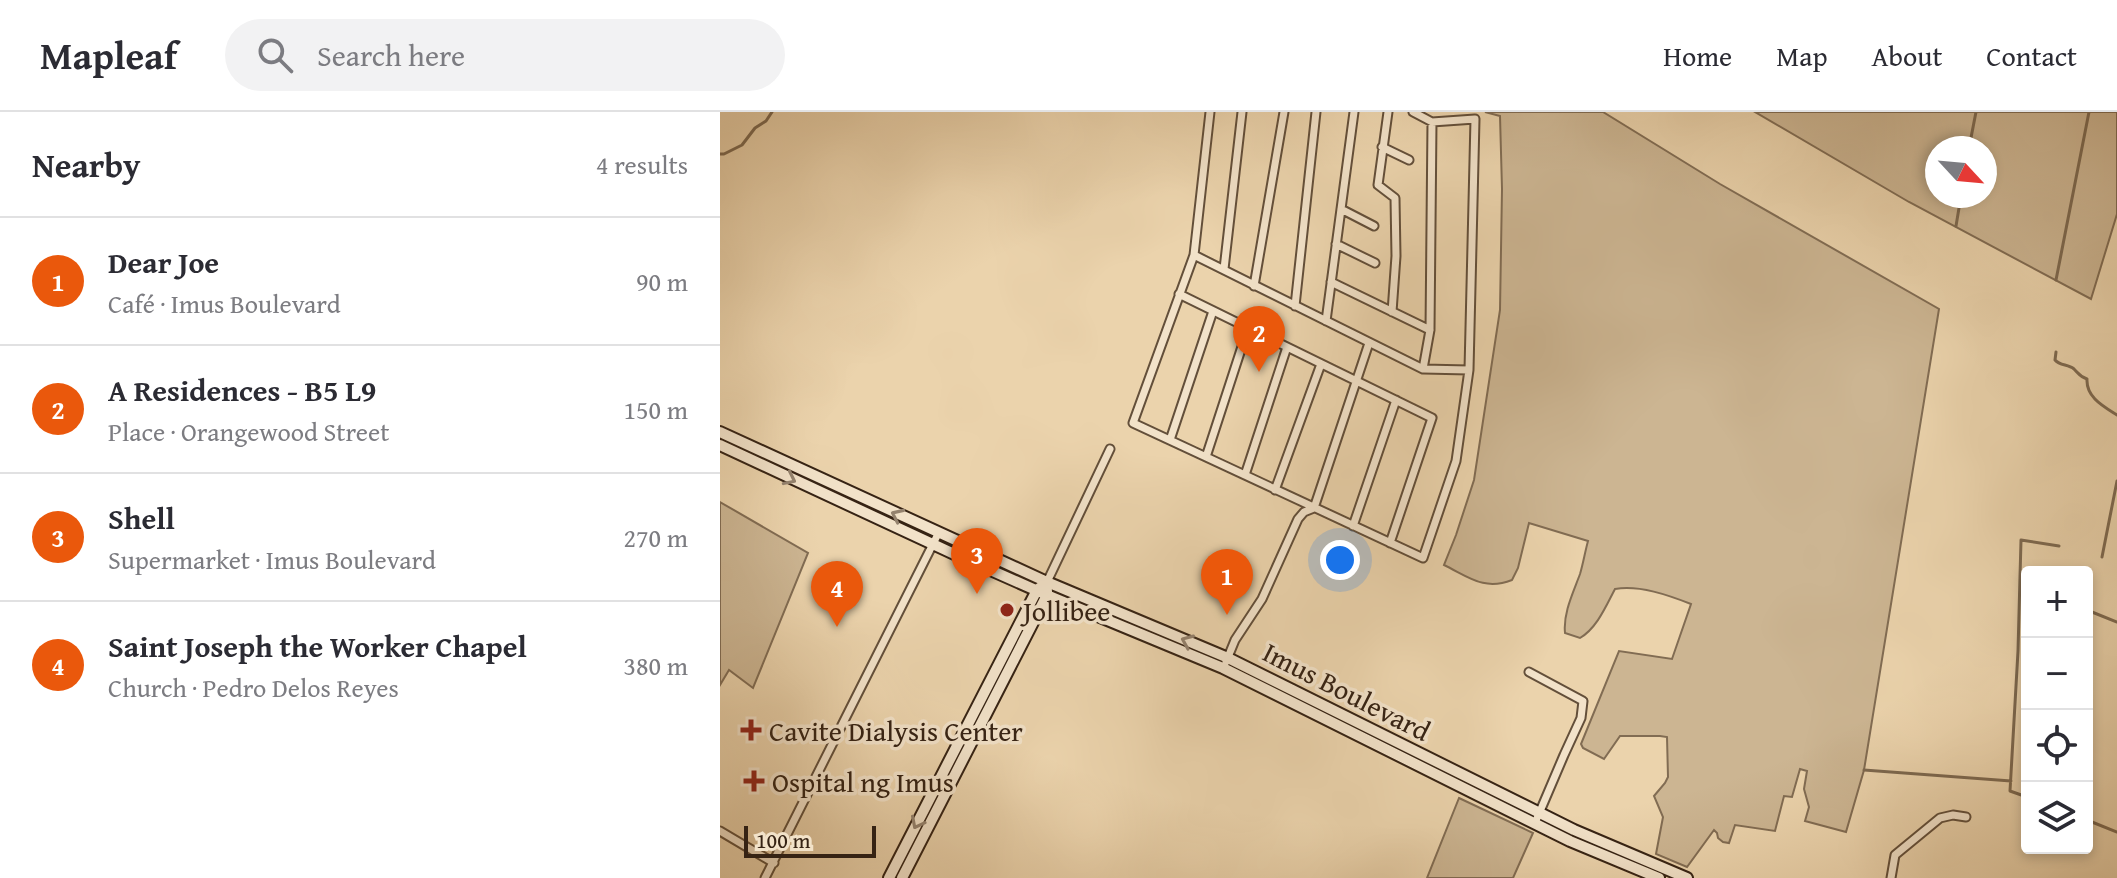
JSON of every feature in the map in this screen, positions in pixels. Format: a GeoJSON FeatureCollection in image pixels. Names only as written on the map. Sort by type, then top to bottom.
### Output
{"type":"FeatureCollection","features":[{"type":"Feature","properties":{"kind":"main road","name":"Imus Boulevard"},"geometry":{"type":"LineString","coordinates":[[720,432],[1042,593],[1226,663]]}},
{"type":"Feature","properties":{"kind":"main road","name":"Imus Boulevard"},"geometry":{"type":"LineString","coordinates":[[720,445],[935,539],[1047,582],[1226,663],[1538,818],[1687,878]]}},
{"type":"Feature","properties":{"kind":"main road"},"geometry":{"type":"LineString","coordinates":[[902,878],[1047,582]]}},
{"type":"Feature","properties":{"kind":"main road"},"geometry":{"type":"LineString","coordinates":[[889,878],[1042,593]]}},
{"type":"Feature","properties":{"kind":"main road","name":"Imus Boulevard"},"geometry":{"type":"LineString","coordinates":[[1538,818],[1570,841],[1659,878]]}},
{"type":"Feature","properties":{"kind":"street"},"geometry":{"type":"LineString","coordinates":[[1210,112],[1194,255],[1133,423],[1423,558],[1456,461],[1469,370],[1475,119],[1432,122],[1413,112]]}},
{"type":"Feature","properties":{"kind":"street"},"geometry":{"type":"LineString","coordinates":[[1224,269],[1242,112]]}},
{"type":"Feature","properties":{"kind":"street"},"geometry":{"type":"LineString","coordinates":[[1254,286],[1284,112]]}},
{"type":"Feature","properties":{"kind":"street"},"geometry":{"type":"LineString","coordinates":[[1295,306],[1316,112]]}},
{"type":"Feature","properties":{"kind":"street"},"geometry":{"type":"LineString","coordinates":[[1326,321],[1354,112]]}},
{"type":"Feature","properties":{"kind":"street"},"geometry":{"type":"LineString","coordinates":[[1388,112],[1378,185],[1395,198],[1396,256],[1392,312]]}},
{"type":"Feature","properties":{"kind":"street"},"geometry":{"type":"LineString","coordinates":[[1423,369],[1430,330],[1432,122]]}},
{"type":"Feature","properties":{"kind":"street"},"geometry":{"type":"LineString","coordinates":[[1382,147],[1409,160]]}},
{"type":"Feature","properties":{"kind":"street"},"geometry":{"type":"LineString","coordinates":[[1341,209],[1374,226]]}},
{"type":"Feature","properties":{"kind":"street"},"geometry":{"type":"LineString","coordinates":[[1336,244],[1375,263]]}},
{"type":"Feature","properties":{"kind":"street"},"geometry":{"type":"LineString","coordinates":[[1194,255],[1423,369],[1469,370]]}},
{"type":"Feature","properties":{"kind":"street"},"geometry":{"type":"LineString","coordinates":[[1331,282],[1430,330]]}},
{"type":"Feature","properties":{"kind":"street"},"geometry":{"type":"LineString","coordinates":[[1179,294],[1432,418],[1390,543]]}},
{"type":"Feature","properties":{"kind":"street"},"geometry":{"type":"LineString","coordinates":[[1170,440],[1213,311]]}},
{"type":"Feature","properties":{"kind":"street"},"geometry":{"type":"LineString","coordinates":[[1206,457],[1248,328]]}},
{"type":"Feature","properties":{"kind":"street"},"geometry":{"type":"LineString","coordinates":[[1226,663],[1235,640],[1262,599],[1298,519],[1314,508],[1369,343]]}},
{"type":"Feature","properties":{"kind":"street"},"geometry":{"type":"LineString","coordinates":[[1245,475],[1287,347]]}},
{"type":"Feature","properties":{"kind":"street"},"geometry":{"type":"LineString","coordinates":[[1275,490],[1321,364]]}},
{"type":"Feature","properties":{"kind":"street"},"geometry":{"type":"LineString","coordinates":[[1353,526],[1396,400]]}},
{"type":"Feature","properties":{"kind":"street"},"geometry":{"type":"LineString","coordinates":[[1047,582],[1110,449]]}},
{"type":"Feature","properties":{"kind":"street"},"geometry":{"type":"LineString","coordinates":[[765,878],[935,539]]}},
{"type":"Feature","properties":{"kind":"street"},"geometry":{"type":"LineString","coordinates":[[1529,672],[1583,701],[1581,718],[1538,818]]}},
{"type":"Feature","properties":{"kind":"street"},"geometry":{"type":"LineString","coordinates":[[1891,878],[1895,855],[1940,818],[1953,815],[1966,817]]}},
{"type":"Feature","properties":{"kind":"street"},"geometry":{"type":"LineString","coordinates":[[720,831],[774,863]]}},
{"type":"Feature","properties":{"kind":"shaded area"},"geometry":{"type":"Polygon","coordinates":[[[1485,112],[1603,112],[1720,184],[1939,309],[1864,770],[1846,832],[1805,821],[1809,807],[1804,789],[1807,771],[1800,769],[1792,797],[1784,796],[1775,831],[1735,825],[1729,843],[1718,838],[1714,830],[1687,867],[1656,854],[1663,817],[1654,796],[1668,777],[1667,737],[1620,736],[1604,759],[1581,744],[1619,651],[1672,659],[1691,604],[1644,590],[1615,589],[1586,634],[1580,638],[1565,633],[1567,611],[1588,541],[1529,523],[1512,580],[1485,583],[1444,565],[1474,480],[1500,310],[1500,116],[1485,112]]]}},
{"type":"Feature","properties":{"kind":"shaded area"},"geometry":{"type":"Polygon","coordinates":[[[1755,112],[2117,112],[2117,214],[2091,299],[1909,202],[1755,112]]]}},
{"type":"Feature","properties":{"kind":"shaded area"},"geometry":{"type":"Polygon","coordinates":[[[720,502],[808,553],[753,688],[729,670],[720,685],[720,502]]]}},
{"type":"Feature","properties":{"kind":"shaded area"},"geometry":{"type":"Polygon","coordinates":[[[1459,798],[1533,833],[1513,878],[1427,878],[1459,798]]]}},
{"type":"Feature","properties":{"kind":"waterway"},"geometry":{"type":"LineString","coordinates":[[720,154],[742,145],[772,112]]}},
{"type":"Feature","properties":{"kind":"waterway"},"geometry":{"type":"LineString","coordinates":[[1971,136],[1976,112]]}},
{"type":"Feature","properties":{"kind":"waterway"},"geometry":{"type":"LineString","coordinates":[[2056,280],[2089,112]]}},
{"type":"Feature","properties":{"kind":"waterway"},"geometry":{"type":"LineString","coordinates":[[1956,226],[1959,208]]}},
{"type":"Feature","properties":{"kind":"waterway"},"geometry":{"type":"LineString","coordinates":[[2056,352],[2055,360],[2072,367],[2087,379],[2092,396],[2117,415]]}},
{"type":"Feature","properties":{"kind":"waterway"},"geometry":{"type":"LineString","coordinates":[[2102,557],[2117,481]]}},
{"type":"Feature","properties":{"kind":"waterway"},"geometry":{"type":"LineString","coordinates":[[2021,795],[2010,791],[2021,540],[2059,546]]}},
{"type":"Feature","properties":{"kind":"waterway"},"geometry":{"type":"LineString","coordinates":[[2093,612],[2117,622]]}},
{"type":"Feature","properties":{"kind":"waterway"},"geometry":{"type":"LineString","coordinates":[[1864,770],[2011,781]]}},
{"type":"Feature","properties":{"kind":"waterway"},"geometry":{"type":"LineString","coordinates":[[2093,822],[2117,832]]}},
{"type":"Feature","properties":{"kind":"place","name":"A Residences - B5 L9"},"geometry":{"type":"Point","coordinates":[1259,372]}},
{"type":"Feature","properties":{"kind":"place","name":"Shell"},"geometry":{"type":"Point","coordinates":[977,594]}},
{"type":"Feature","properties":{"kind":"place","name":"Jollibee"},"geometry":{"type":"Point","coordinates":[1007,610]}},
{"type":"Feature","properties":{"kind":"place","name":"Dear Joe"},"geometry":{"type":"Point","coordinates":[1227,615]}},
{"type":"Feature","properties":{"kind":"place","name":"Saint Joseph the Worker Chapel"},"geometry":{"type":"Point","coordinates":[837,627]}},
{"type":"Feature","properties":{"kind":"place","name":"Cavite Dialysis Center"},"geometry":{"type":"Point","coordinates":[751,730]}},
{"type":"Feature","properties":{"kind":"place","name":"Ospital ng Imus"},"geometry":{"type":"Point","coordinates":[754,781]}}]}
